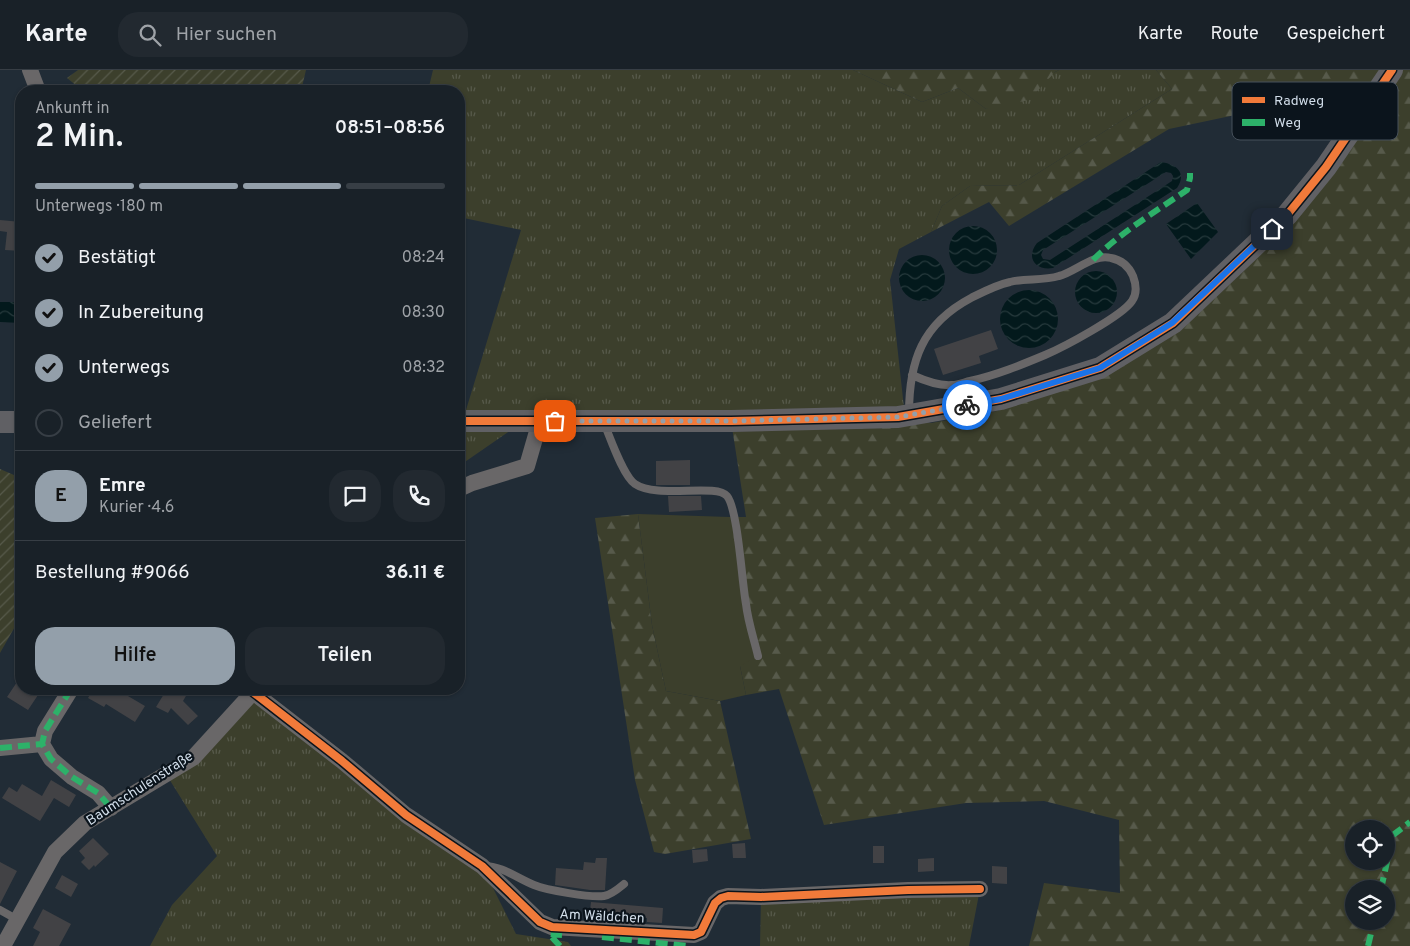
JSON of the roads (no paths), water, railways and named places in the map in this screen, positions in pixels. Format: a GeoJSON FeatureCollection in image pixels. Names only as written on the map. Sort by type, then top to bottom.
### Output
{"type":"FeatureCollection","features":[{"type":"Feature","properties":{"kind":"main road"},"geometry":{"type":"LineString","coordinates":[[1384,82],[1392,70]]}},
{"type":"Feature","properties":{"kind":"main road"},"geometry":{"type":"LineString","coordinates":[[465,421],[731,421],[910,416],[1001,399],[1100,368],[1172,323],[1287,215],[1344,140]]}},
{"type":"Feature","properties":{"kind":"main road"},"geometry":{"type":"LineString","coordinates":[[0,422],[15,422]]}},
{"type":"Feature","properties":{"kind":"street"},"geometry":{"type":"LineString","coordinates":[[30,70],[36,85]]}},
{"type":"Feature","properties":{"kind":"street"},"geometry":{"type":"LineString","coordinates":[[465,486],[527,466],[539,421]]}},
{"type":"Feature","properties":{"kind":"street"},"geometry":{"type":"LineString","coordinates":[[67,695],[45,731],[42,744],[51,759],[72,777],[98,793],[111,808]]}},
{"type":"Feature","properties":{"kind":"street","name":"Baumschulenstraße"},"geometry":{"type":"LineString","coordinates":[[3,946],[54,852],[85,823],[192,758],[250,695]]}},
{"type":"Feature","properties":{"kind":"street","name":"Am Wäldchen"},"geometry":{"type":"LineString","coordinates":[[261,695],[406,815],[482,866],[540,922],[552,927],[694,935],[701,932],[715,903],[721,898],[728,896],[761,897],[908,890],[980,889]]}},
{"type":"Feature","properties":{"kind":"street"},"geometry":{"type":"LineString","coordinates":[[0,748],[42,744]]}},
{"type":"Feature","properties":{"kind":"lane"},"geometry":{"type":"LineString","coordinates":[[910,416],[910,388],[912,376],[922,344],[937,322],[958,305],[982,292],[1009,282],[1057,277],[1093,260],[1108,257],[1120,260],[1130,269],[1137,285],[1133,300],[1123,312],[1058,349],[994,376],[951,386],[912,376]]}},
{"type":"Feature","properties":{"kind":"lane"},"geometry":{"type":"LineString","coordinates":[[604,421],[620,461],[634,483],[647,490],[660,492],[712,491],[724,494],[728,498],[732,506],[746,606],[758,656]]}},
{"type":"Feature","properties":{"kind":"lane"},"geometry":{"type":"LineString","coordinates":[[482,866],[494,866],[536,886],[563,892],[603,896],[612,893],[624,884]]}},
{"type":"Feature","properties":{"kind":"lane"},"geometry":{"type":"LineString","coordinates":[[0,910],[18,920]]}},
{"type":"Feature","properties":{"kind":"water"},"geometry":{"type":"Polygon","coordinates":[[[1161,162],[1176,167],[1181,174],[1180,183],[1177,188],[1053,268],[1042,267],[1034,262],[1032,254],[1037,243],[1161,162]],[[1166,172],[1043,250],[1041,255],[1043,259],[1050,260],[1172,181],[1173,176],[1171,173],[1166,172]]]}},
{"type":"Feature","properties":{"kind":"water"},"geometry":{"type":"Polygon","coordinates":[[[1197,203],[1218,232],[1191,259],[1166,224],[1197,203]]]}},
{"type":"Feature","properties":{"kind":"water"},"geometry":{"type":"Polygon","coordinates":[[[973,226],[982,228],[990,233],[995,241],[997,250],[995,259],[990,267],[982,272],[973,274],[964,272],[956,267],[951,259],[949,250],[951,241],[956,233],[964,228],[973,226]]]}},
{"type":"Feature","properties":{"kind":"water"},"geometry":{"type":"Polygon","coordinates":[[[927,255],[939,261],[944,269],[944,287],[939,295],[931,300],[917,301],[905,295],[900,287],[899,273],[905,261],[913,256],[927,255]]]}},
{"type":"Feature","properties":{"kind":"water"},"geometry":{"type":"Polygon","coordinates":[[[1092,271],[1100,271],[1111,277],[1117,292],[1111,307],[1100,313],[1092,313],[1081,307],[1075,296],[1075,288],[1081,277],[1092,271]]]}},
{"type":"Feature","properties":{"kind":"water"},"geometry":{"type":"Polygon","coordinates":[[[1023,290],[1035,290],[1050,298],[1058,313],[1058,325],[1050,340],[1035,348],[1023,348],[1008,340],[1000,325],[1000,313],[1008,298],[1023,290]]]}},
{"type":"Feature","properties":{"kind":"water"},"geometry":{"type":"Polygon","coordinates":[[[0,302],[15,302],[15,323],[0,322],[0,302]]]}}]}
